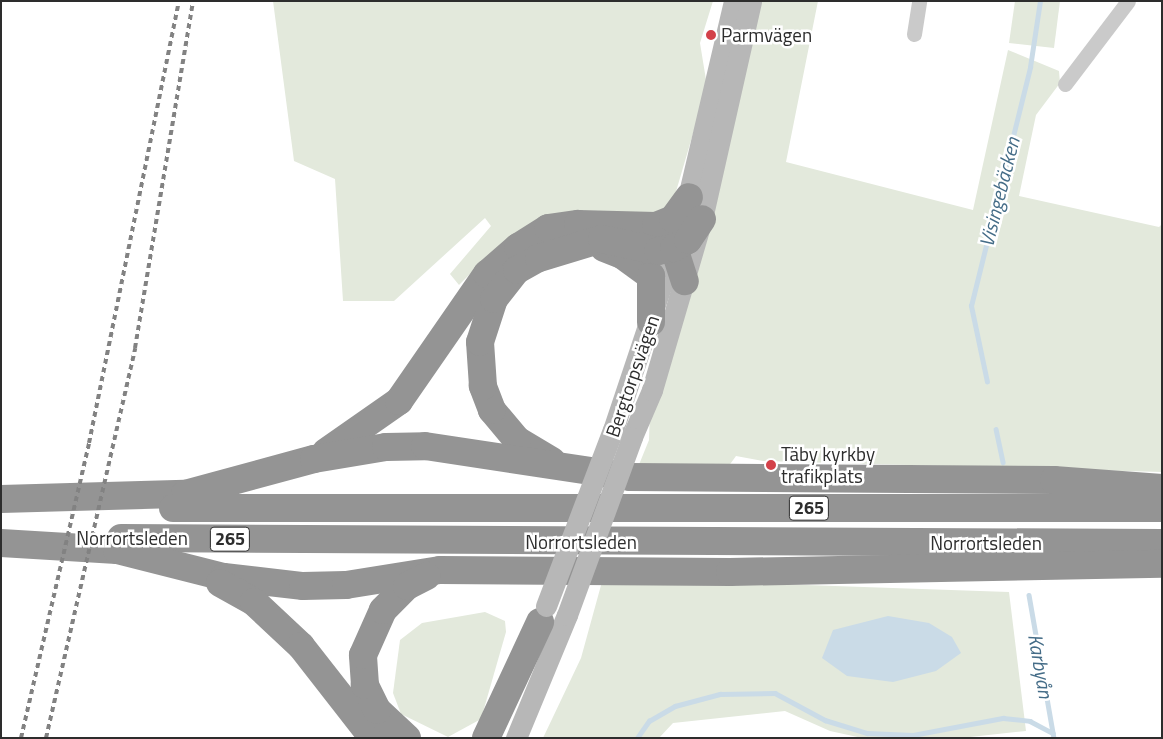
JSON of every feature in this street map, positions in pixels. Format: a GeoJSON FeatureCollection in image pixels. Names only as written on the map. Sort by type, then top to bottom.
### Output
{"type":"FeatureCollection","features":[{"type":"Feature","properties":{"kind":"highway"},"geometry":{"type":"LineString","coordinates":[[314,459],[399,401],[487,274],[518,247],[548,228],[622,223],[656,226],[673,220],[695,208]]}},
{"type":"Feature","properties":{"kind":"highway"},"geometry":{"type":"LineString","coordinates":[[579,471],[552,462],[517,440],[492,410],[483,386],[480,342],[494,299],[517,270],[572,246],[602,239],[658,251],[674,248],[688,240],[695,208]]}},
{"type":"Feature","properties":{"kind":"highway"},"geometry":{"type":"LineString","coordinates":[[622,223],[656,234],[674,248],[685,281]]}},
{"type":"Feature","properties":{"kind":"highway"},"geometry":{"type":"LineString","coordinates":[[572,246],[595,246],[622,254],[651,276],[651,322]]}},
{"type":"Feature","properties":{"kind":"highway"},"geometry":{"type":"LineString","coordinates":[[1,499],[185,494],[314,459],[386,447],[425,446],[579,471],[697,479],[1054,480],[1162,488]]}},
{"type":"Feature","properties":{"kind":"highway","name":"Norrortsleden"},"geometry":{"type":"LineString","coordinates":[[1,509],[455,507],[1162,508]]}},
{"type":"Feature","properties":{"kind":"highway","name":"Norrortsleden"},"geometry":{"type":"LineString","coordinates":[[1,539],[458,543],[1162,543]]}},
{"type":"Feature","properties":{"kind":"highway"},"geometry":{"type":"LineString","coordinates":[[1,543],[118,550],[199,572],[269,585],[303,586],[346,585],[440,570],[730,572],[1162,564]]}},
{"type":"Feature","properties":{"kind":"highway"},"geometry":{"type":"LineString","coordinates":[[407,738],[377,710],[365,685],[362,655],[383,610],[407,586],[440,570]]}},
{"type":"Feature","properties":{"kind":"highway"},"geometry":{"type":"LineString","coordinates":[[199,572],[254,602],[301,646],[373,738]]}},
{"type":"Feature","properties":{"kind":"highway"},"geometry":{"type":"LineString","coordinates":[[486,738],[543,614]]}},
{"type":"Feature","properties":{"kind":"main road","name":"Bergtorpsvägen"},"geometry":{"type":"LineString","coordinates":[[492,738],[543,614],[623,433],[685,281],[695,208],[734,1]]}},
{"type":"Feature","properties":{"kind":"main road","name":"Bergtorpsvägen"},"geometry":{"type":"LineString","coordinates":[[695,208],[751,1]]}},
{"type":"Feature","properties":{"kind":"main road","name":"Bergtorpsvägen"},"geometry":{"type":"LineString","coordinates":[[516,738],[567,614],[623,433],[651,322],[674,248]]}},
{"type":"Feature","properties":{"kind":"street"},"geometry":{"type":"LineString","coordinates":[[914,34],[919,1]]}},
{"type":"Feature","properties":{"kind":"street"},"geometry":{"type":"LineString","coordinates":[[1065,84],[1128,1]]}},
{"type":"Feature","properties":{"kind":"shaded area"},"geometry":{"type":"Polygon","coordinates":[[[273,1],[713,1],[700,43],[707,86],[670,212],[492,252],[459,285],[450,274],[491,226],[485,218],[394,301],[343,301],[335,179],[294,161],[273,1]]]}},
{"type":"Feature","properties":{"kind":"shaded area"},"geometry":{"type":"Polygon","coordinates":[[[759,1],[818,1],[786,162],[973,210],[1008,50],[1059,71],[1060,83],[1036,115],[1019,196],[1159,227],[1162,224],[1162,472],[763,461],[736,456],[728,467],[636,472],[649,440],[650,410],[759,1]]]}},
{"type":"Feature","properties":{"kind":"shaded area"},"geometry":{"type":"Polygon","coordinates":[[[1015,1],[1060,1],[1054,48],[1009,43],[1015,1]]]}},
{"type":"Feature","properties":{"kind":"shaded area"},"geometry":{"type":"Polygon","coordinates":[[[603,578],[1009,592],[1026,731],[961,738],[862,738],[830,731],[785,711],[673,723],[659,738],[543,738],[581,658],[603,578]]]}},
{"type":"Feature","properties":{"kind":"shaded area"},"geometry":{"type":"Polygon","coordinates":[[[485,612],[505,621],[506,632],[481,719],[448,737],[401,714],[393,693],[400,640],[422,623],[485,612]]]}},
{"type":"Feature","properties":{"kind":"water"},"geometry":{"type":"Polygon","coordinates":[[[888,616],[929,623],[952,637],[961,653],[936,671],[893,682],[847,676],[822,658],[833,630],[888,616]]]}},
{"type":"Feature","properties":{"kind":"waterway","name":"Visingebäcken"},"geometry":{"type":"LineString","coordinates":[[987,382],[971,306],[1030,67],[1040,1]]}},
{"type":"Feature","properties":{"kind":"waterway","name":"Visingebäcken"},"geometry":{"type":"LineString","coordinates":[[996,429],[1003,462]]}},
{"type":"Feature","properties":{"kind":"waterway","name":"Karbyån"},"geometry":{"type":"LineString","coordinates":[[1029,595],[1054,738]]}},
{"type":"Feature","properties":{"kind":"waterway"},"geometry":{"type":"LineString","coordinates":[[637,738],[649,721],[675,706],[720,694],[775,693],[825,720],[867,733],[913,735],[1003,718],[1030,721],[1053,733]]}},
{"type":"Feature","properties":{"kind":"railway"},"geometry":{"type":"LineString","coordinates":[[21,738],[89,443],[179,1]]}},
{"type":"Feature","properties":{"kind":"railway"},"geometry":{"type":"LineString","coordinates":[[46,738],[135,348],[193,1]]}},
{"type":"Feature","properties":{"kind":"place","name":"Parmvägen"},"geometry":{"type":"Point","coordinates":[711,35]}},
{"type":"Feature","properties":{"kind":"place","name":"Täby kyrkby trafikplats"},"geometry":{"type":"Point","coordinates":[771,465]}}]}
